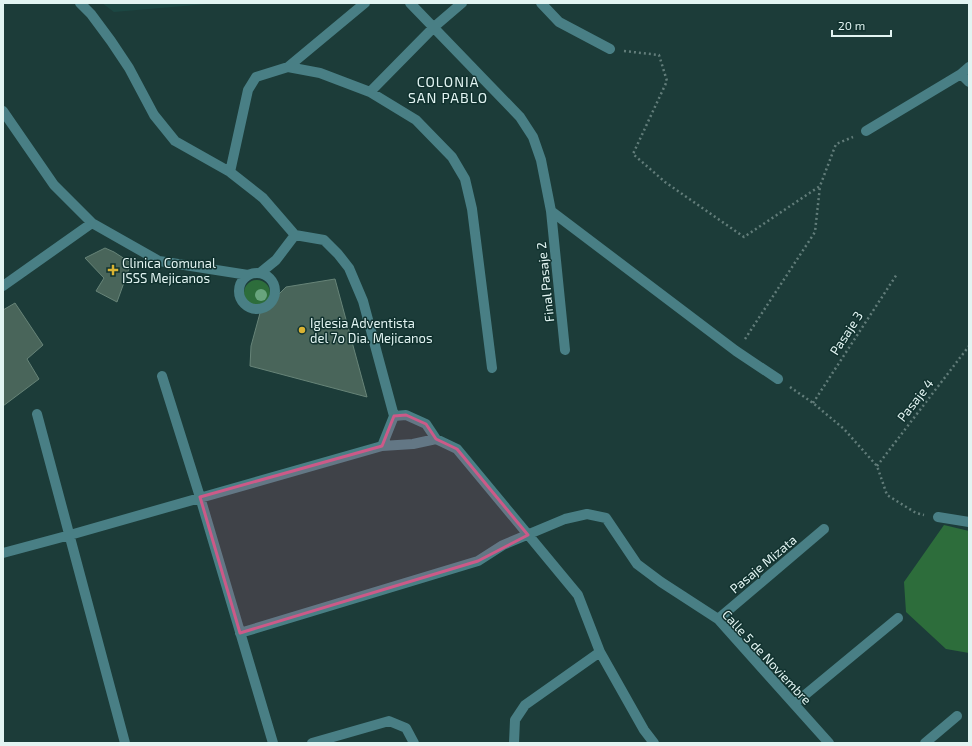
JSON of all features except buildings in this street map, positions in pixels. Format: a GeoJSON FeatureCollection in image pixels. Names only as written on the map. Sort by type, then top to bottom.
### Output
{"type":"FeatureCollection","features":[{"type":"Feature","properties":{"kind":"street"},"geometry":{"type":"LineString","coordinates":[[80,3],[91,14],[111,41],[129,68],[154,115],[175,140],[230,172],[263,198],[295,235],[324,240],[349,268],[363,301],[394,416],[382,446]]}},
{"type":"Feature","properties":{"kind":"street"},"geometry":{"type":"LineString","coordinates":[[230,172],[248,90],[256,77],[288,67],[365,3]]}},
{"type":"Feature","properties":{"kind":"street","name":"Final Pasaje 2"},"geometry":{"type":"LineString","coordinates":[[410,3],[520,117],[533,137],[541,160],[550,212],[565,350]]}},
{"type":"Feature","properties":{"kind":"street"},"geometry":{"type":"LineString","coordinates":[[370,92],[434,27],[462,3]]}},
{"type":"Feature","properties":{"kind":"street"},"geometry":{"type":"LineString","coordinates":[[541,3],[559,22],[610,49]]}},
{"type":"Feature","properties":{"kind":"street"},"geometry":{"type":"LineString","coordinates":[[288,67],[320,72],[370,92],[416,120],[452,157],[465,179],[472,209],[492,368]]}},
{"type":"Feature","properties":{"kind":"street"},"geometry":{"type":"LineString","coordinates":[[866,131],[961,74],[969,67]]}},
{"type":"Feature","properties":{"kind":"street"},"geometry":{"type":"LineString","coordinates":[[961,74],[969,82]]}},
{"type":"Feature","properties":{"kind":"street"},"geometry":{"type":"LineString","coordinates":[[3,111],[54,185],[92,223],[159,261],[248,275]]}},
{"type":"Feature","properties":{"kind":"street"},"geometry":{"type":"LineString","coordinates":[[550,212],[736,351],[778,379]]}},
{"type":"Feature","properties":{"kind":"street"},"geometry":{"type":"LineString","coordinates":[[3,286],[92,223]]}},
{"type":"Feature","properties":{"kind":"street"},"geometry":{"type":"LineString","coordinates":[[260,273],[276,260],[295,235]]}},
{"type":"Feature","properties":{"kind":"street"},"geometry":{"type":"LineString","coordinates":[[253,273],[260,273],[270,278],[276,289],[273,301],[269,305],[258,310],[246,306],[239,296],[240,284],[243,279],[253,273]]}},
{"type":"Feature","properties":{"kind":"street"},"geometry":{"type":"LineString","coordinates":[[162,376],[200,497],[273,743]]}},
{"type":"Feature","properties":{"kind":"street"},"geometry":{"type":"LineString","coordinates":[[37,414],[125,743]]}},
{"type":"Feature","properties":{"kind":"street"},"geometry":{"type":"LineString","coordinates":[[394,416],[406,415],[426,424],[436,439],[457,449],[578,595],[600,652],[644,730],[654,743]]}},
{"type":"Feature","properties":{"kind":"street"},"geometry":{"type":"LineString","coordinates":[[3,553],[382,446],[412,444],[436,439]]}},
{"type":"Feature","properties":{"kind":"street","name":"Calle 5 de Noviembre"},"geometry":{"type":"LineString","coordinates":[[240,633],[478,561],[503,545],[565,519],[587,514],[606,518],[638,564],[661,582],[718,619],[829,743]]}},
{"type":"Feature","properties":{"kind":"street"},"geometry":{"type":"LineString","coordinates":[[938,517],[969,522]]}},
{"type":"Feature","properties":{"kind":"street","name":"Pasaje Mizata"},"geometry":{"type":"LineString","coordinates":[[718,619],[824,529]]}},
{"type":"Feature","properties":{"kind":"street"},"geometry":{"type":"LineString","coordinates":[[794,704],[898,618]]}},
{"type":"Feature","properties":{"kind":"street"},"geometry":{"type":"LineString","coordinates":[[514,743],[515,720],[525,705],[600,652]]}},
{"type":"Feature","properties":{"kind":"street"},"geometry":{"type":"LineString","coordinates":[[926,743],[957,716]]}},
{"type":"Feature","properties":{"kind":"street"},"geometry":{"type":"LineString","coordinates":[[312,743],[390,721],[406,728],[414,743]]}},
{"type":"Feature","properties":{"kind":"path"},"geometry":{"type":"LineString","coordinates":[[610,49],[659,55],[667,81],[633,154],[665,182],[744,237],[820,186]]}},
{"type":"Feature","properties":{"kind":"path"},"geometry":{"type":"LineString","coordinates":[[736,351],[815,232],[820,186],[836,144],[866,131]]}},
{"type":"Feature","properties":{"kind":"path","name":"Pasaje 3"},"geometry":{"type":"LineString","coordinates":[[813,403],[897,274]]}},
{"type":"Feature","properties":{"kind":"path","name":"Pasaje 4"},"geometry":{"type":"LineString","coordinates":[[877,466],[969,346]]}},
{"type":"Feature","properties":{"kind":"path"},"geometry":{"type":"LineString","coordinates":[[778,379],[813,403],[844,429],[877,466],[887,495],[916,513],[938,517]]}},
{"type":"Feature","properties":{"kind":"highlighted area"},"geometry":{"type":"Polygon","coordinates":[[[406,415],[426,424],[436,439],[457,449],[528,535],[478,561],[240,633],[200,497],[382,446],[394,416],[406,415]]]}},
{"type":"Feature","properties":{"kind":"shaded area"},"geometry":{"type":"Polygon","coordinates":[[[102,3],[219,3],[114,12],[102,3]]]}},
{"type":"Feature","properties":{"kind":"green space"},"geometry":{"type":"Polygon","coordinates":[[[257,280],[266,284],[270,293],[266,302],[257,306],[248,302],[244,293],[248,284],[257,280]]]}},
{"type":"Feature","properties":{"kind":"green space"},"geometry":{"type":"Polygon","coordinates":[[[944,525],[969,531],[969,653],[946,649],[906,612],[904,582],[944,525]]]}},
{"type":"Feature","properties":{"kind":"place","name":"Clinica Comunal ISSS Mejicanos"},"geometry":{"type":"Point","coordinates":[113,270]}},
{"type":"Feature","properties":{"kind":"place","name":"Iglesia Adventista del 7o Dia. Mejicanos"},"geometry":{"type":"Point","coordinates":[302,330]}},
{"type":"Feature","properties":{"kind":"district","name":"COLONIA SAN PABLO"},"geometry":{"type":"Point","coordinates":[448,90]}}]}
